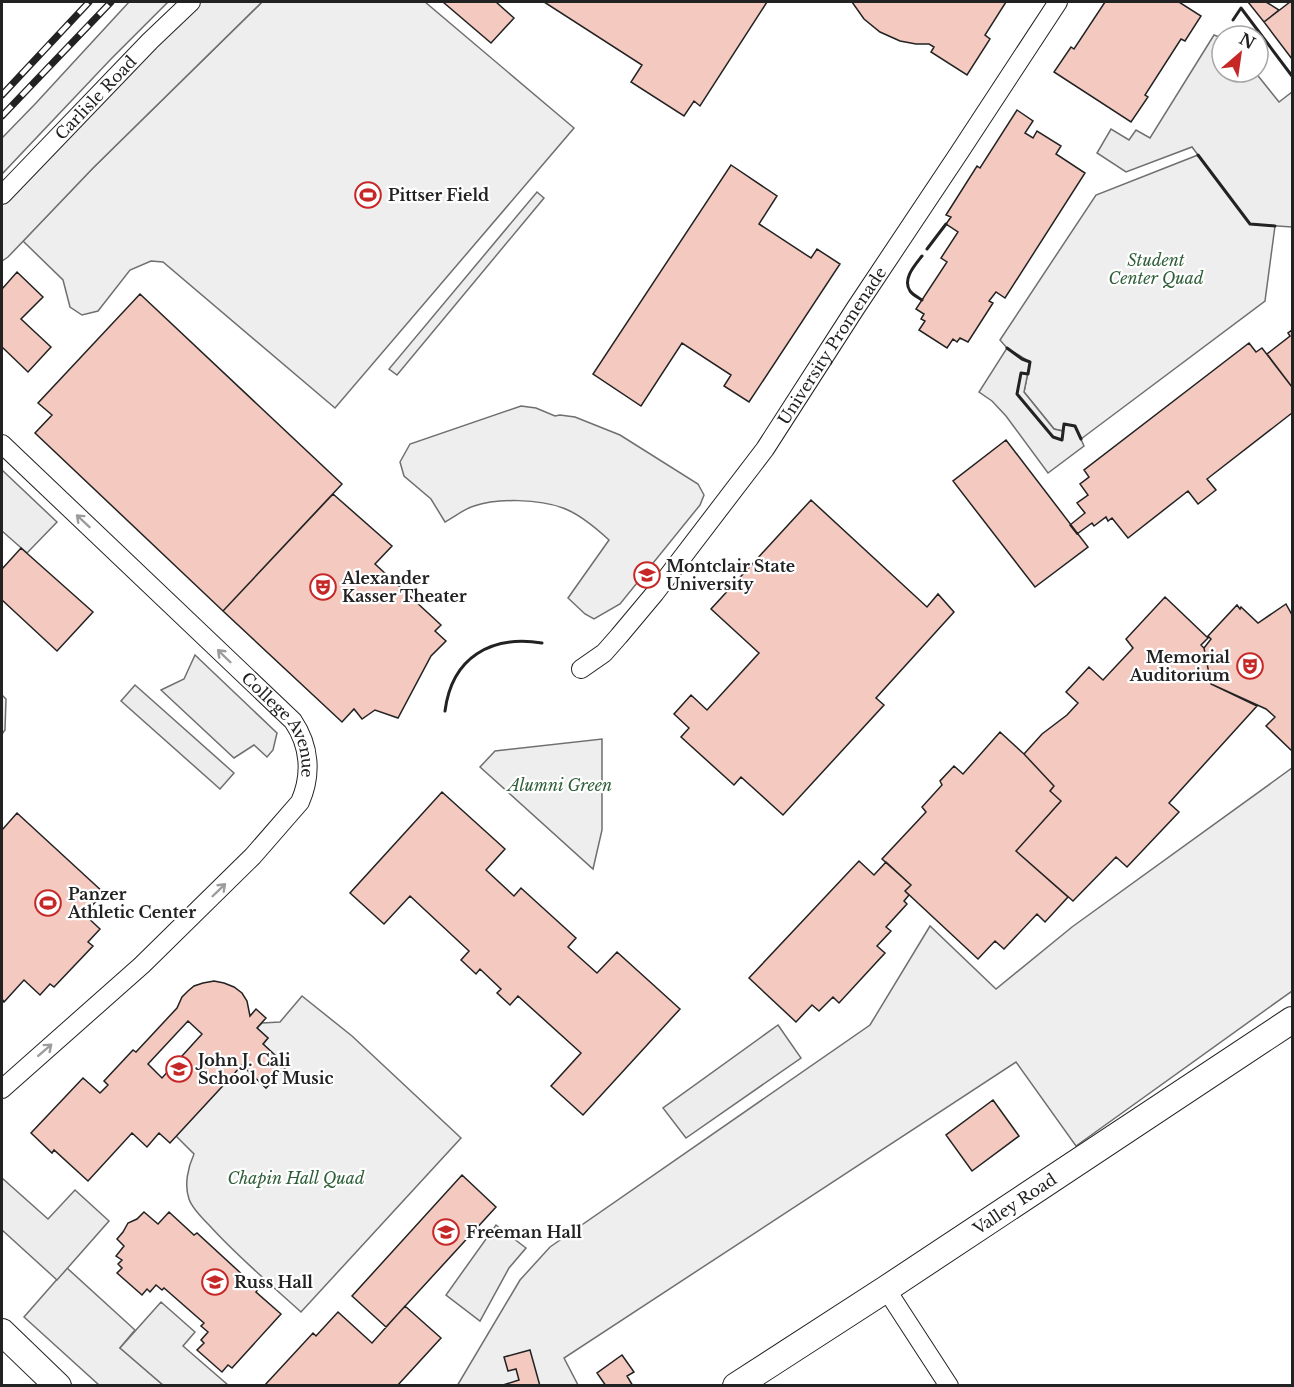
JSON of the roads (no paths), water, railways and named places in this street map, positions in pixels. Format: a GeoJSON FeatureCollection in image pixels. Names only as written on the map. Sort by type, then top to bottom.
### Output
{"type":"FeatureCollection","features":[{"type":"Feature","properties":{"kind":"main road","name":"Valley Road"},"geometry":{"type":"LineString","coordinates":[[736,1386],[1293,1020]]}},
{"type":"Feature","properties":{"kind":"main road"},"geometry":{"type":"LineString","coordinates":[[2,1332],[58,1386]]}},
{"type":"Feature","properties":{"kind":"street","name":"Carlisle Road"},"geometry":{"type":"LineString","coordinates":[[2,195],[127,64],[191,2]]}},
{"type":"Feature","properties":{"kind":"street","name":"University Promenade"},"geometry":{"type":"LineString","coordinates":[[581,669],[604,653],[626,628],[765,449],[1058,2]]}},
{"type":"Feature","properties":{"kind":"street","name":"College Avenue"},"geometry":{"type":"LineString","coordinates":[[2,444],[293,721],[305,743],[308,777],[300,802],[253,856],[142,965],[2,1089]]}},
{"type":"Feature","properties":{"kind":"street"},"geometry":{"type":"LineString","coordinates":[[886,1289],[949,1386]]}},
{"type":"Feature","properties":{"kind":"railway"},"geometry":{"type":"LineString","coordinates":[[2,95],[89,2]]}},
{"type":"Feature","properties":{"kind":"railway"},"geometry":{"type":"LineString","coordinates":[[2,116],[111,2]]}},
{"type":"Feature","properties":{"kind":"place","name":"Pittser Field"},"geometry":{"type":"Point","coordinates":[368,195]}},
{"type":"Feature","properties":{"kind":"place","name":"Montclair State University"},"geometry":{"type":"Point","coordinates":[647,575]}},
{"type":"Feature","properties":{"kind":"place","name":"Alexander Kasser Theater"},"geometry":{"type":"Point","coordinates":[323,587]}},
{"type":"Feature","properties":{"kind":"place","name":"Memorial Auditorium"},"geometry":{"type":"Point","coordinates":[1250,666]}},
{"type":"Feature","properties":{"kind":"place","name":"Panzer Athletic Center"},"geometry":{"type":"Point","coordinates":[48,903]}},
{"type":"Feature","properties":{"kind":"place","name":"John J. Cali School of Music"},"geometry":{"type":"Point","coordinates":[179,1069]}},
{"type":"Feature","properties":{"kind":"place","name":"Freeman Hall"},"geometry":{"type":"Point","coordinates":[446,1232]}},
{"type":"Feature","properties":{"kind":"place","name":"Russ Hall"},"geometry":{"type":"Point","coordinates":[215,1282]}},
{"type":"Feature","properties":{"kind":"park label","name":"Student Center Quad"},"geometry":{"type":"Point","coordinates":[1156,269]}},
{"type":"Feature","properties":{"kind":"park label","name":"Alumni Green"},"geometry":{"type":"Point","coordinates":[560,785]}},
{"type":"Feature","properties":{"kind":"park label","name":"Chapin Hall Quad"},"geometry":{"type":"Point","coordinates":[296,1178]}}]}
